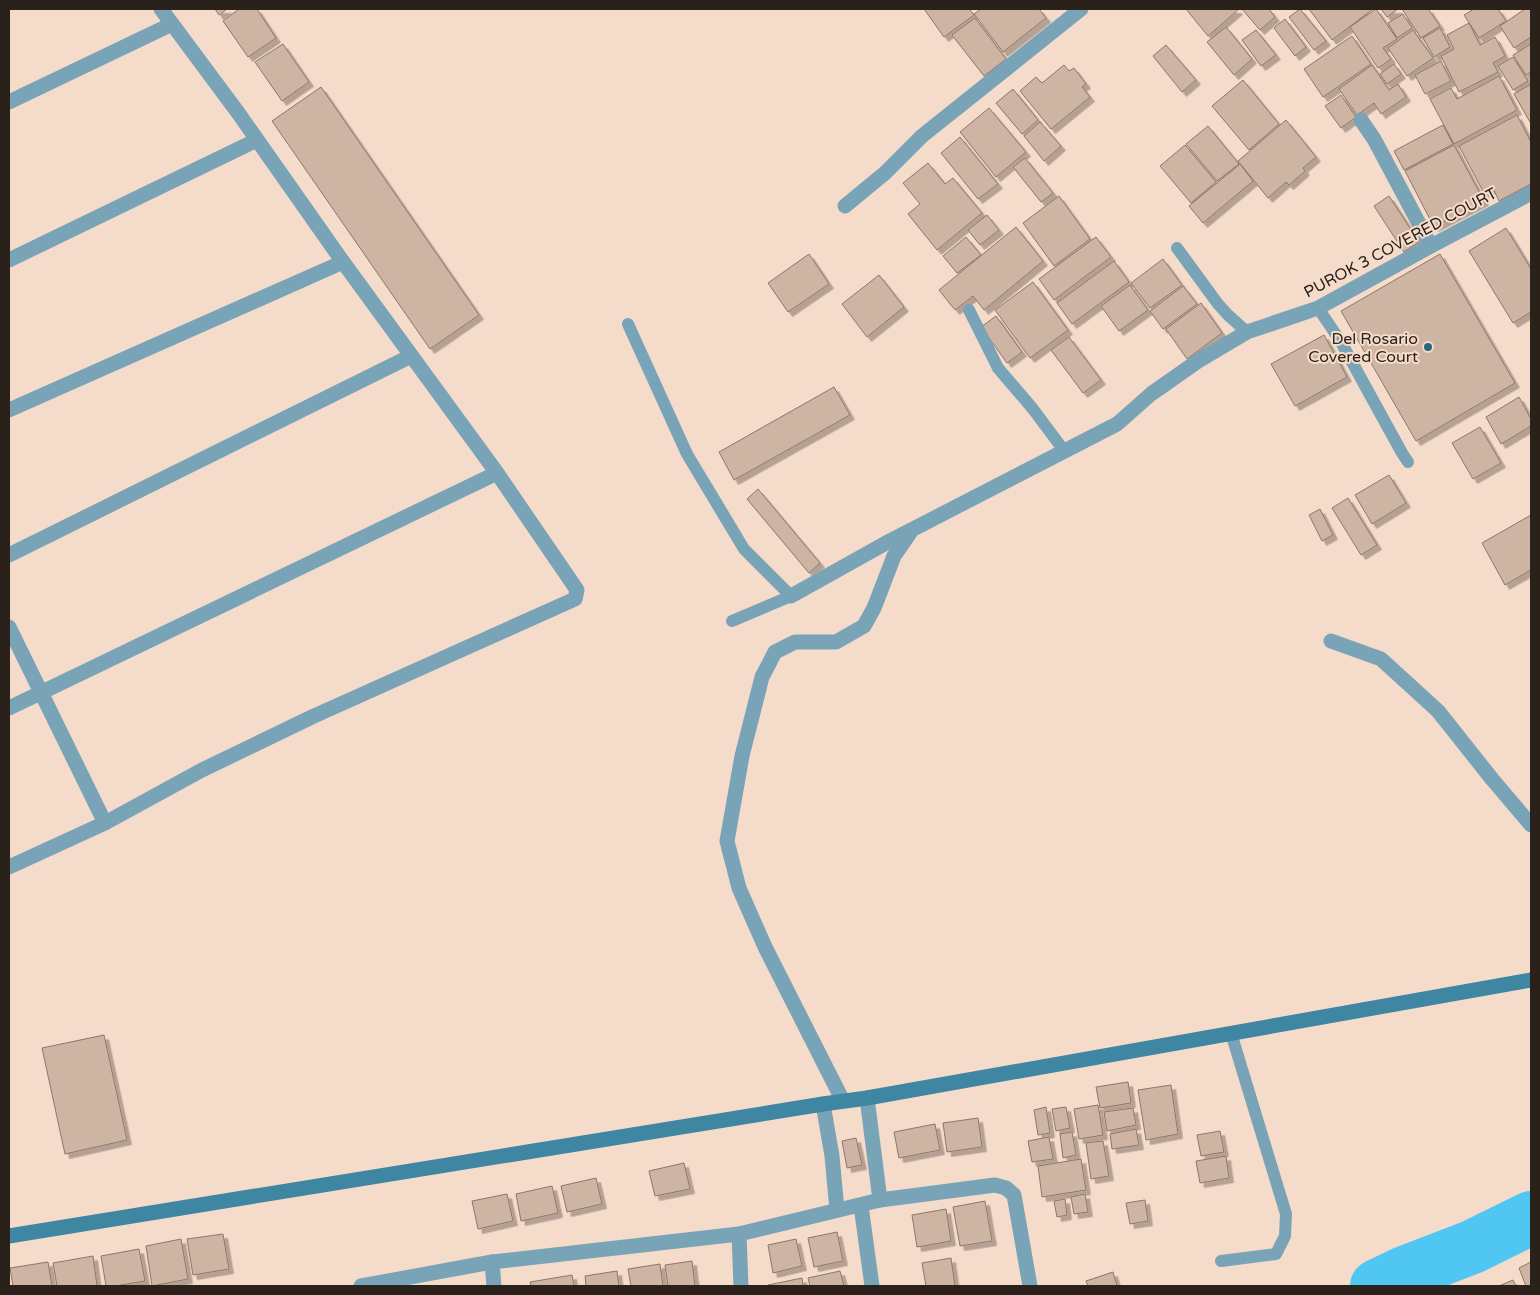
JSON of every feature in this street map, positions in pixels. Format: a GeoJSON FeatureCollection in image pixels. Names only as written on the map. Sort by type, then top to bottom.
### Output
{"type":"FeatureCollection","features":[{"type":"Feature","properties":{"kind":"street"},"geometry":{"type":"LineString","coordinates":[[9,867],[105,823],[202,770],[314,716],[574,599],[577,590],[497,473],[161,9]]}},
{"type":"Feature","properties":{"kind":"street"},"geometry":{"type":"LineString","coordinates":[[845,206],[886,173],[922,136],[1081,9]]}},
{"type":"Feature","properties":{"kind":"street"},"geometry":{"type":"LineString","coordinates":[[9,102],[172,24]]}},
{"type":"Feature","properties":{"kind":"street"},"geometry":{"type":"LineString","coordinates":[[1361,120],[1374,139],[1431,246]]}},
{"type":"Feature","properties":{"kind":"street"},"geometry":{"type":"LineString","coordinates":[[9,260],[257,140]]}},
{"type":"Feature","properties":{"kind":"street","name":"PUROK 3 COVERED COURT"},"geometry":{"type":"LineString","coordinates":[[791,596],[912,530],[1117,424],[1151,394],[1198,361],[1248,332],[1318,308],[1531,193]]}},
{"type":"Feature","properties":{"kind":"street"},"geometry":{"type":"LineString","coordinates":[[9,410],[343,262]]}},
{"type":"Feature","properties":{"kind":"street"},"geometry":{"type":"LineString","coordinates":[[9,555],[411,356]]}},
{"type":"Feature","properties":{"kind":"street"},"geometry":{"type":"LineString","coordinates":[[9,708],[497,473]]}},
{"type":"Feature","properties":{"kind":"street"},"geometry":{"type":"LineString","coordinates":[[843,1101],[765,947],[739,888],[728,841],[742,756],[762,677],[775,652],[795,642],[836,642],[864,626],[874,608],[894,556],[912,530]]}},
{"type":"Feature","properties":{"kind":"street"},"geometry":{"type":"LineString","coordinates":[[9,627],[105,823]]}},
{"type":"Feature","properties":{"kind":"street"},"geometry":{"type":"LineString","coordinates":[[1330,641],[1380,660],[1438,711],[1531,825]]}},
{"type":"Feature","properties":{"kind":"street"},"geometry":{"type":"LineString","coordinates":[[9,1236],[866,1098],[1531,980]]}},
{"type":"Feature","properties":{"kind":"street"},"geometry":{"type":"LineString","coordinates":[[866,1098],[880,1200]]}},
{"type":"Feature","properties":{"kind":"street"},"geometry":{"type":"LineString","coordinates":[[823,1104],[832,1156],[837,1210]]}},
{"type":"Feature","properties":{"kind":"street"},"geometry":{"type":"LineString","coordinates":[[367,1286],[492,1262],[739,1234],[880,1200],[995,1185],[1006,1188],[1014,1195],[1030,1286]]}},
{"type":"Feature","properties":{"kind":"street"},"geometry":{"type":"LineString","coordinates":[[861,1206],[872,1286]]}},
{"type":"Feature","properties":{"kind":"street"},"geometry":{"type":"LineString","coordinates":[[739,1234],[741,1286]]}},
{"type":"Feature","properties":{"kind":"street"},"geometry":{"type":"LineString","coordinates":[[492,1262],[494,1286]]}},
{"type":"Feature","properties":{"kind":"lane"},"geometry":{"type":"LineString","coordinates":[[1177,248],[1218,304],[1248,332]]}},
{"type":"Feature","properties":{"kind":"lane"},"geometry":{"type":"LineString","coordinates":[[1318,308],[1341,342],[1408,462]]}},
{"type":"Feature","properties":{"kind":"lane"},"geometry":{"type":"LineString","coordinates":[[969,310],[998,368],[1033,409],[1065,452]]}},
{"type":"Feature","properties":{"kind":"lane"},"geometry":{"type":"LineString","coordinates":[[628,324],[687,454],[744,549],[791,596],[732,621]]}},
{"type":"Feature","properties":{"kind":"lane"},"geometry":{"type":"LineString","coordinates":[[1221,1261],[1276,1254],[1285,1236],[1286,1214],[1231,1033]]}},
{"type":"Feature","properties":{"kind":"building"},"geometry":{"type":"Polygon","coordinates":[[[215,9],[227,9],[219,15],[215,9]]]}},
{"type":"Feature","properties":{"kind":"building"},"geometry":{"type":"Polygon","coordinates":[[[239,9],[257,9],[276,38],[248,57],[223,21],[239,9]]]}},
{"type":"Feature","properties":{"kind":"building"},"geometry":{"type":"Polygon","coordinates":[[[924,9],[969,9],[974,15],[944,37],[924,9]]]}},
{"type":"Feature","properties":{"kind":"building"},"geometry":{"type":"Polygon","coordinates":[[[981,9],[1039,9],[1046,18],[1003,52],[974,14],[981,9]]]}},
{"type":"Feature","properties":{"kind":"building"},"geometry":{"type":"Polygon","coordinates":[[[1186,9],[1237,9],[1238,10],[1208,36],[1186,9]]]}},
{"type":"Feature","properties":{"kind":"building"},"geometry":{"type":"Polygon","coordinates":[[[1242,9],[1269,9],[1275,17],[1260,30],[1242,9]]]}},
{"type":"Feature","properties":{"kind":"building"},"geometry":{"type":"Polygon","coordinates":[[[1300,9],[1326,41],[1314,50],[1289,17],[1300,9]]]}},
{"type":"Feature","properties":{"kind":"building"},"geometry":{"type":"Polygon","coordinates":[[[1309,9],[1373,9],[1332,40],[1309,9]]]}},
{"type":"Feature","properties":{"kind":"building"},"geometry":{"type":"Polygon","coordinates":[[[1376,9],[1397,39],[1383,48],[1391,59],[1378,68],[1350,27],[1376,9]]]}},
{"type":"Feature","properties":{"kind":"building"},"geometry":{"type":"Polygon","coordinates":[[[1381,9],[1398,9],[1387,17],[1381,9]]]}},
{"type":"Feature","properties":{"kind":"building"},"geometry":{"type":"Polygon","coordinates":[[[1402,9],[1430,9],[1440,26],[1421,38],[1402,9]]]}},
{"type":"Feature","properties":{"kind":"building"},"geometry":{"type":"Polygon","coordinates":[[[1474,9],[1498,9],[1506,21],[1479,38],[1464,15],[1474,9]]]}},
{"type":"Feature","properties":{"kind":"building"},"geometry":{"type":"Polygon","coordinates":[[[1525,9],[1531,9],[1531,37],[1514,48],[1500,26],[1525,9]]]}},
{"type":"Feature","properties":{"kind":"building"},"geometry":{"type":"Polygon","coordinates":[[[1403,14],[1412,28],[1397,38],[1388,23],[1403,14]]]}},
{"type":"Feature","properties":{"kind":"building"},"geometry":{"type":"Polygon","coordinates":[[[975,18],[1006,59],[984,76],[952,35],[975,18]]]}},
{"type":"Feature","properties":{"kind":"building"},"geometry":{"type":"Polygon","coordinates":[[[1285,19],[1306,47],[1295,56],[1274,28],[1285,19]]]}},
{"type":"Feature","properties":{"kind":"building"},"geometry":{"type":"Polygon","coordinates":[[[1469,23],[1480,45],[1495,37],[1505,56],[1493,63],[1498,72],[1459,92],[1441,56],[1454,49],[1447,35],[1469,23]]]}},
{"type":"Feature","properties":{"kind":"building"},"geometry":{"type":"Polygon","coordinates":[[[1226,27],[1252,59],[1234,75],[1207,42],[1226,27]]]}},
{"type":"Feature","properties":{"kind":"building"},"geometry":{"type":"Polygon","coordinates":[[[1440,28],[1450,47],[1434,57],[1423,38],[1440,28]]]}},
{"type":"Feature","properties":{"kind":"building"},"geometry":{"type":"Polygon","coordinates":[[[1256,30],[1276,55],[1261,66],[1242,40],[1256,30]]]}},
{"type":"Feature","properties":{"kind":"building"},"geometry":{"type":"Polygon","coordinates":[[[1413,30],[1433,58],[1407,76],[1388,48],[1413,30]]]}},
{"type":"Feature","properties":{"kind":"building"},"geometry":{"type":"Polygon","coordinates":[[[1352,36],[1371,64],[1323,97],[1304,69],[1352,36]]]}},
{"type":"Feature","properties":{"kind":"building"},"geometry":{"type":"Polygon","coordinates":[[[283,44],[309,82],[282,101],[255,62],[283,44]]]}},
{"type":"Feature","properties":{"kind":"building"},"geometry":{"type":"Polygon","coordinates":[[[1531,44],[1531,72],[1526,75],[1513,55],[1531,44]]]}},
{"type":"Feature","properties":{"kind":"building"},"geometry":{"type":"Polygon","coordinates":[[[1166,45],[1196,80],[1182,92],[1153,56],[1166,45]]]}},
{"type":"Feature","properties":{"kind":"building"},"geometry":{"type":"Polygon","coordinates":[[[1513,57],[1528,81],[1513,90],[1498,66],[1513,57]]]}},
{"type":"Feature","properties":{"kind":"building"},"geometry":{"type":"Polygon","coordinates":[[[1441,61],[1451,81],[1425,94],[1415,75],[1441,61]]]}},
{"type":"Feature","properties":{"kind":"building"},"geometry":{"type":"Polygon","coordinates":[[[1394,64],[1401,74],[1387,84],[1380,74],[1394,64]]]}},
{"type":"Feature","properties":{"kind":"building"},"geometry":{"type":"Polygon","coordinates":[[[1064,65],[1069,71],[1074,68],[1086,84],[1082,87],[1090,97],[1051,129],[1020,91],[1036,77],[1042,83],[1064,65]]]}},
{"type":"Feature","properties":{"kind":"building"},"geometry":{"type":"Polygon","coordinates":[[[1372,65],[1389,90],[1398,84],[1406,97],[1381,114],[1374,103],[1357,115],[1339,89],[1372,65]]]}},
{"type":"Feature","properties":{"kind":"building"},"geometry":{"type":"Polygon","coordinates":[[[1499,76],[1517,110],[1454,144],[1430,99],[1451,88],[1457,99],[1499,76]]]}},
{"type":"Feature","properties":{"kind":"building"},"geometry":{"type":"Polygon","coordinates":[[[1243,80],[1279,124],[1249,150],[1212,106],[1243,80]]]}},
{"type":"Feature","properties":{"kind":"building"},"geometry":{"type":"Polygon","coordinates":[[[1531,84],[1531,121],[1530,122],[1514,94],[1531,84]]]}},
{"type":"Feature","properties":{"kind":"building"},"geometry":{"type":"Polygon","coordinates":[[[321,87],[479,315],[430,349],[272,121],[321,87]]]}},
{"type":"Feature","properties":{"kind":"building"},"geometry":{"type":"Polygon","coordinates":[[[1013,89],[1038,120],[1022,134],[996,103],[1013,89]]]}},
{"type":"Feature","properties":{"kind":"building"},"geometry":{"type":"Polygon","coordinates":[[[1341,95],[1356,117],[1341,128],[1325,106],[1341,95]]]}},
{"type":"Feature","properties":{"kind":"building"},"geometry":{"type":"Polygon","coordinates":[[[989,108],[1026,152],[996,177],[960,132],[989,108]]]}},
{"type":"Feature","properties":{"kind":"building"},"geometry":{"type":"Polygon","coordinates":[[[1517,115],[1531,142],[1531,184],[1499,201],[1493,188],[1484,193],[1459,146],[1517,115]]]}},
{"type":"Feature","properties":{"kind":"building"},"geometry":{"type":"Polygon","coordinates":[[[1286,120],[1316,157],[1303,168],[1305,171],[1289,185],[1286,182],[1268,198],[1238,161],[1286,120]]]}},
{"type":"Feature","properties":{"kind":"building"},"geometry":{"type":"Polygon","coordinates":[[[1040,122],[1061,146],[1044,161],[1024,136],[1040,122]]]}},
{"type":"Feature","properties":{"kind":"building"},"geometry":{"type":"Polygon","coordinates":[[[1443,125],[1453,144],[1404,170],[1394,151],[1443,125]]]}},
{"type":"Feature","properties":{"kind":"building"},"geometry":{"type":"Polygon","coordinates":[[[1208,126],[1239,164],[1217,181],[1186,144],[1208,126]]]}},
{"type":"Feature","properties":{"kind":"building"},"geometry":{"type":"Polygon","coordinates":[[[960,137],[998,184],[978,199],[941,153],[960,137]]]}},
{"type":"Feature","properties":{"kind":"building"},"geometry":{"type":"Polygon","coordinates":[[[1185,145],[1216,182],[1191,203],[1160,166],[1185,145]]]}},
{"type":"Feature","properties":{"kind":"building"},"geometry":{"type":"Polygon","coordinates":[[[1454,145],[1484,201],[1434,227],[1405,171],[1454,145]]]}},
{"type":"Feature","properties":{"kind":"building"},"geometry":{"type":"Polygon","coordinates":[[[1025,158],[1053,193],[1041,202],[1013,167],[1025,158]]]}},
{"type":"Feature","properties":{"kind":"building"},"geometry":{"type":"Polygon","coordinates":[[[928,163],[945,184],[953,178],[982,213],[937,250],[908,214],[920,204],[903,183],[928,163]]]}},
{"type":"Feature","properties":{"kind":"building"},"geometry":{"type":"Polygon","coordinates":[[[1240,164],[1253,181],[1203,223],[1189,206],[1240,164]]]}},
{"type":"Feature","properties":{"kind":"building"},"geometry":{"type":"Polygon","coordinates":[[[1059,196],[1090,239],[1054,266],[1023,223],[1059,196]]]}},
{"type":"Feature","properties":{"kind":"building"},"geometry":{"type":"Polygon","coordinates":[[[1389,196],[1419,242],[1404,252],[1374,206],[1389,196]]]}},
{"type":"Feature","properties":{"kind":"building"},"geometry":{"type":"Polygon","coordinates":[[[987,215],[999,230],[980,245],[968,230],[987,215]]]}},
{"type":"Feature","properties":{"kind":"building"},"geometry":{"type":"Polygon","coordinates":[[[1016,227],[1043,261],[984,310],[973,296],[955,310],[939,290],[1016,227]]]}},
{"type":"Feature","properties":{"kind":"building"},"geometry":{"type":"Polygon","coordinates":[[[1506,228],[1531,269],[1531,312],[1513,323],[1469,251],[1506,228]]]}},
{"type":"Feature","properties":{"kind":"building"},"geometry":{"type":"Polygon","coordinates":[[[966,237],[981,255],[957,273],[943,256],[966,237]]]}},
{"type":"Feature","properties":{"kind":"building"},"geometry":{"type":"Polygon","coordinates":[[[1096,237],[1111,257],[1054,300],[1039,279],[1096,237]]]}},
{"type":"Feature","properties":{"kind":"building"},"geometry":{"type":"Polygon","coordinates":[[[809,254],[829,284],[788,312],[768,283],[809,254]]]}},
{"type":"Feature","properties":{"kind":"building","name":"Del Rosario Covered Court"},"geometry":{"type":"Polygon","coordinates":[[[1440,254],[1515,383],[1416,441],[1341,311],[1440,254]]]}},
{"type":"Feature","properties":{"kind":"building"},"geometry":{"type":"Polygon","coordinates":[[[1163,259],[1182,285],[1150,308],[1131,283],[1163,259]]]}},
{"type":"Feature","properties":{"kind":"building"},"geometry":{"type":"Polygon","coordinates":[[[1114,261],[1129,282],[1072,324],[1057,303],[1114,261]]]}},
{"type":"Feature","properties":{"kind":"building"},"geometry":{"type":"Polygon","coordinates":[[[879,275],[904,307],[867,337],[842,304],[879,275]]]}},
{"type":"Feature","properties":{"kind":"building"},"geometry":{"type":"Polygon","coordinates":[[[1033,282],[1068,330],[1030,358],[995,310],[1033,282]]]}},
{"type":"Feature","properties":{"kind":"building"},"geometry":{"type":"Polygon","coordinates":[[[1130,285],[1148,310],[1119,331],[1101,306],[1130,285]]]}},
{"type":"Feature","properties":{"kind":"building"},"geometry":{"type":"Polygon","coordinates":[[[1183,286],[1197,304],[1163,329],[1150,311],[1183,286]]]}},
{"type":"Feature","properties":{"kind":"building"},"geometry":{"type":"Polygon","coordinates":[[[1201,303],[1222,333],[1187,359],[1166,329],[1201,303]]]}},
{"type":"Feature","properties":{"kind":"building"},"geometry":{"type":"Polygon","coordinates":[[[996,316],[1022,352],[1007,363],[981,327],[996,316]]]}},
{"type":"Feature","properties":{"kind":"building"},"geometry":{"type":"Polygon","coordinates":[[[1324,335],[1347,377],[1295,406],[1271,364],[1324,335]]]}},
{"type":"Feature","properties":{"kind":"building"},"geometry":{"type":"Polygon","coordinates":[[[1069,337],[1101,380],[1083,393],[1051,350],[1069,337]]]}},
{"type":"Feature","properties":{"kind":"building"},"geometry":{"type":"Polygon","coordinates":[[[834,387],[850,415],[734,480],[719,452],[834,387]]]}},
{"type":"Feature","properties":{"kind":"building"},"geometry":{"type":"Polygon","coordinates":[[[1519,397],[1531,419],[1531,426],[1501,444],[1486,417],[1519,397]]]}},
{"type":"Feature","properties":{"kind":"building"},"geometry":{"type":"Polygon","coordinates":[[[1480,427],[1501,463],[1473,479],[1452,443],[1480,427]]]}},
{"type":"Feature","properties":{"kind":"building"},"geometry":{"type":"Polygon","coordinates":[[[1389,475],[1406,503],[1372,524],[1355,495],[1389,475]]]}},
{"type":"Feature","properties":{"kind":"building"},"geometry":{"type":"Polygon","coordinates":[[[758,489],[820,563],[809,573],[747,499],[758,489]]]}},
{"type":"Feature","properties":{"kind":"building"},"geometry":{"type":"Polygon","coordinates":[[[1348,498],[1377,545],[1361,555],[1332,508],[1348,498]]]}},
{"type":"Feature","properties":{"kind":"building"},"geometry":{"type":"Polygon","coordinates":[[[1320,509],[1333,535],[1322,541],[1309,515],[1320,509]]]}},
{"type":"Feature","properties":{"kind":"building"},"geometry":{"type":"Polygon","coordinates":[[[1531,515],[1531,570],[1505,585],[1482,543],[1531,515]]]}},
{"type":"Feature","properties":{"kind":"building"},"geometry":{"type":"Polygon","coordinates":[[[104,1035],[127,1140],[65,1154],[42,1048],[104,1035]]]}},
{"type":"Feature","properties":{"kind":"building"},"geometry":{"type":"Polygon","coordinates":[[[1128,1082],[1131,1103],[1100,1108],[1096,1087],[1128,1082]]]}},
{"type":"Feature","properties":{"kind":"building"},"geometry":{"type":"Polygon","coordinates":[[[1171,1085],[1178,1134],[1146,1140],[1138,1090],[1171,1085]]]}},
{"type":"Feature","properties":{"kind":"building"},"geometry":{"type":"Polygon","coordinates":[[[1098,1105],[1103,1135],[1079,1139],[1074,1109],[1098,1105]]]}},
{"type":"Feature","properties":{"kind":"building"},"geometry":{"type":"Polygon","coordinates":[[[1046,1107],[1050,1133],[1038,1135],[1034,1110],[1046,1107]]]}},
{"type":"Feature","properties":{"kind":"building"},"geometry":{"type":"Polygon","coordinates":[[[1066,1107],[1070,1128],[1056,1131],[1052,1109],[1066,1107]]]}},
{"type":"Feature","properties":{"kind":"building"},"geometry":{"type":"Polygon","coordinates":[[[1133,1108],[1136,1125],[1107,1131],[1104,1112],[1133,1108]]]}},
{"type":"Feature","properties":{"kind":"building"},"geometry":{"type":"Polygon","coordinates":[[[978,1118],[982,1147],[947,1152],[943,1123],[978,1118]]]}},
{"type":"Feature","properties":{"kind":"building"},"geometry":{"type":"Polygon","coordinates":[[[935,1124],[940,1150],[899,1158],[894,1132],[935,1124]]]}},
{"type":"Feature","properties":{"kind":"building"},"geometry":{"type":"Polygon","coordinates":[[[1136,1129],[1139,1145],[1112,1149],[1110,1134],[1136,1129]]]}},
{"type":"Feature","properties":{"kind":"building"},"geometry":{"type":"Polygon","coordinates":[[[1220,1131],[1224,1152],[1201,1156],[1197,1135],[1220,1131]]]}},
{"type":"Feature","properties":{"kind":"building"},"geometry":{"type":"Polygon","coordinates":[[[1072,1132],[1076,1155],[1063,1158],[1060,1134],[1072,1132]]]}},
{"type":"Feature","properties":{"kind":"building"},"geometry":{"type":"Polygon","coordinates":[[[1049,1137],[1053,1159],[1032,1162],[1028,1141],[1049,1137]]]}},
{"type":"Feature","properties":{"kind":"building"},"geometry":{"type":"Polygon","coordinates":[[[856,1138],[862,1165],[847,1168],[842,1141],[856,1138]]]}},
{"type":"Feature","properties":{"kind":"building"},"geometry":{"type":"Polygon","coordinates":[[[1103,1141],[1109,1176],[1091,1179],[1086,1143],[1103,1141]]]}},
{"type":"Feature","properties":{"kind":"building"},"geometry":{"type":"Polygon","coordinates":[[[1226,1156],[1229,1178],[1200,1183],[1196,1161],[1226,1156]]]}},
{"type":"Feature","properties":{"kind":"building"},"geometry":{"type":"Polygon","coordinates":[[[1081,1159],[1086,1190],[1042,1197],[1038,1166],[1081,1159]]]}},
{"type":"Feature","properties":{"kind":"building"},"geometry":{"type":"Polygon","coordinates":[[[684,1163],[690,1189],[655,1196],[649,1171],[684,1163]]]}},
{"type":"Feature","properties":{"kind":"building"},"geometry":{"type":"Polygon","coordinates":[[[596,1178],[602,1204],[567,1212],[561,1186],[596,1178]]]}},
{"type":"Feature","properties":{"kind":"building"},"geometry":{"type":"Polygon","coordinates":[[[552,1186],[558,1213],[521,1221],[516,1194],[552,1186]]]}},
{"type":"Feature","properties":{"kind":"building"},"geometry":{"type":"Polygon","coordinates":[[[507,1194],[513,1221],[478,1229],[472,1201],[507,1194]]]}},
{"type":"Feature","properties":{"kind":"building"},"geometry":{"type":"Polygon","coordinates":[[[1085,1194],[1088,1212],[1074,1214],[1071,1197],[1085,1194]]]}},
{"type":"Feature","properties":{"kind":"building"},"geometry":{"type":"Polygon","coordinates":[[[1065,1199],[1067,1215],[1057,1217],[1054,1201],[1065,1199]]]}},
{"type":"Feature","properties":{"kind":"building"},"geometry":{"type":"Polygon","coordinates":[[[1145,1200],[1148,1221],[1130,1224],[1126,1203],[1145,1200]]]}},
{"type":"Feature","properties":{"kind":"building"},"geometry":{"type":"Polygon","coordinates":[[[985,1201],[992,1241],[960,1246],[953,1207],[985,1201]]]}},
{"type":"Feature","properties":{"kind":"building"},"geometry":{"type":"Polygon","coordinates":[[[946,1209],[951,1241],[917,1247],[912,1215],[946,1209]]]}},
{"type":"Feature","properties":{"kind":"building"},"geometry":{"type":"Polygon","coordinates":[[[837,1232],[843,1261],[814,1267],[808,1238],[837,1232]]]}},
{"type":"Feature","properties":{"kind":"building"},"geometry":{"type":"Polygon","coordinates":[[[223,1234],[229,1269],[193,1275],[187,1239],[223,1234]]]}},
{"type":"Feature","properties":{"kind":"building"},"geometry":{"type":"Polygon","coordinates":[[[181,1239],[188,1279],[152,1286],[146,1246],[181,1239]]]}},
{"type":"Feature","properties":{"kind":"building"},"geometry":{"type":"Polygon","coordinates":[[[796,1239],[802,1266],[773,1273],[768,1245],[796,1239]]]}},
{"type":"Feature","properties":{"kind":"building"},"geometry":{"type":"Polygon","coordinates":[[[139,1249],[145,1281],[106,1286],[101,1256],[139,1249]]]}},
{"type":"Feature","properties":{"kind":"building"},"geometry":{"type":"Polygon","coordinates":[[[93,1256],[97,1286],[57,1286],[53,1263],[93,1256]]]}},
{"type":"Feature","properties":{"kind":"building"},"geometry":{"type":"Polygon","coordinates":[[[951,1258],[955,1286],[926,1286],[922,1263],[951,1258]]]}},
{"type":"Feature","properties":{"kind":"building"},"geometry":{"type":"Polygon","coordinates":[[[692,1261],[695,1286],[668,1286],[665,1265],[692,1261]]]}},
{"type":"Feature","properties":{"kind":"building"},"geometry":{"type":"Polygon","coordinates":[[[48,1262],[52,1286],[13,1286],[10,1268],[48,1262]]]}},
{"type":"Feature","properties":{"kind":"building"},"geometry":{"type":"Polygon","coordinates":[[[1531,1262],[1531,1286],[1526,1286],[1519,1268],[1531,1262]]]}},
{"type":"Feature","properties":{"kind":"building"},"geometry":{"type":"Polygon","coordinates":[[[660,1264],[663,1286],[631,1286],[628,1269],[660,1264]]]}},
{"type":"Feature","properties":{"kind":"building"},"geometry":{"type":"Polygon","coordinates":[[[617,1271],[619,1286],[586,1286],[585,1276],[617,1271]]]}},
{"type":"Feature","properties":{"kind":"building"},"geometry":{"type":"Polygon","coordinates":[[[840,1271],[844,1286],[810,1286],[808,1278],[840,1271]]]}},
{"type":"Feature","properties":{"kind":"building"},"geometry":{"type":"Polygon","coordinates":[[[1113,1272],[1117,1286],[1088,1286],[1086,1281],[1113,1272]]]}},
{"type":"Feature","properties":{"kind":"building"},"geometry":{"type":"Polygon","coordinates":[[[572,1275],[574,1286],[531,1286],[530,1282],[572,1275]]]}},
{"type":"Feature","properties":{"kind":"building"},"geometry":{"type":"Polygon","coordinates":[[[802,1278],[803,1286],[768,1286],[768,1285],[802,1278]]]}},
{"type":"Feature","properties":{"kind":"building"},"geometry":{"type":"Polygon","coordinates":[[[1513,1280],[1516,1286],[1499,1286],[1513,1280]]]}},
{"type":"Feature","properties":{"kind":"waterway"},"geometry":{"type":"LineString","coordinates":[[1377,1286],[1402,1274],[1472,1247],[1531,1218]]}},
{"type":"Feature","properties":{"kind":"place","name":"Del Rosario Covered Court"},"geometry":{"type":"Point","coordinates":[1428,347]}}]}
